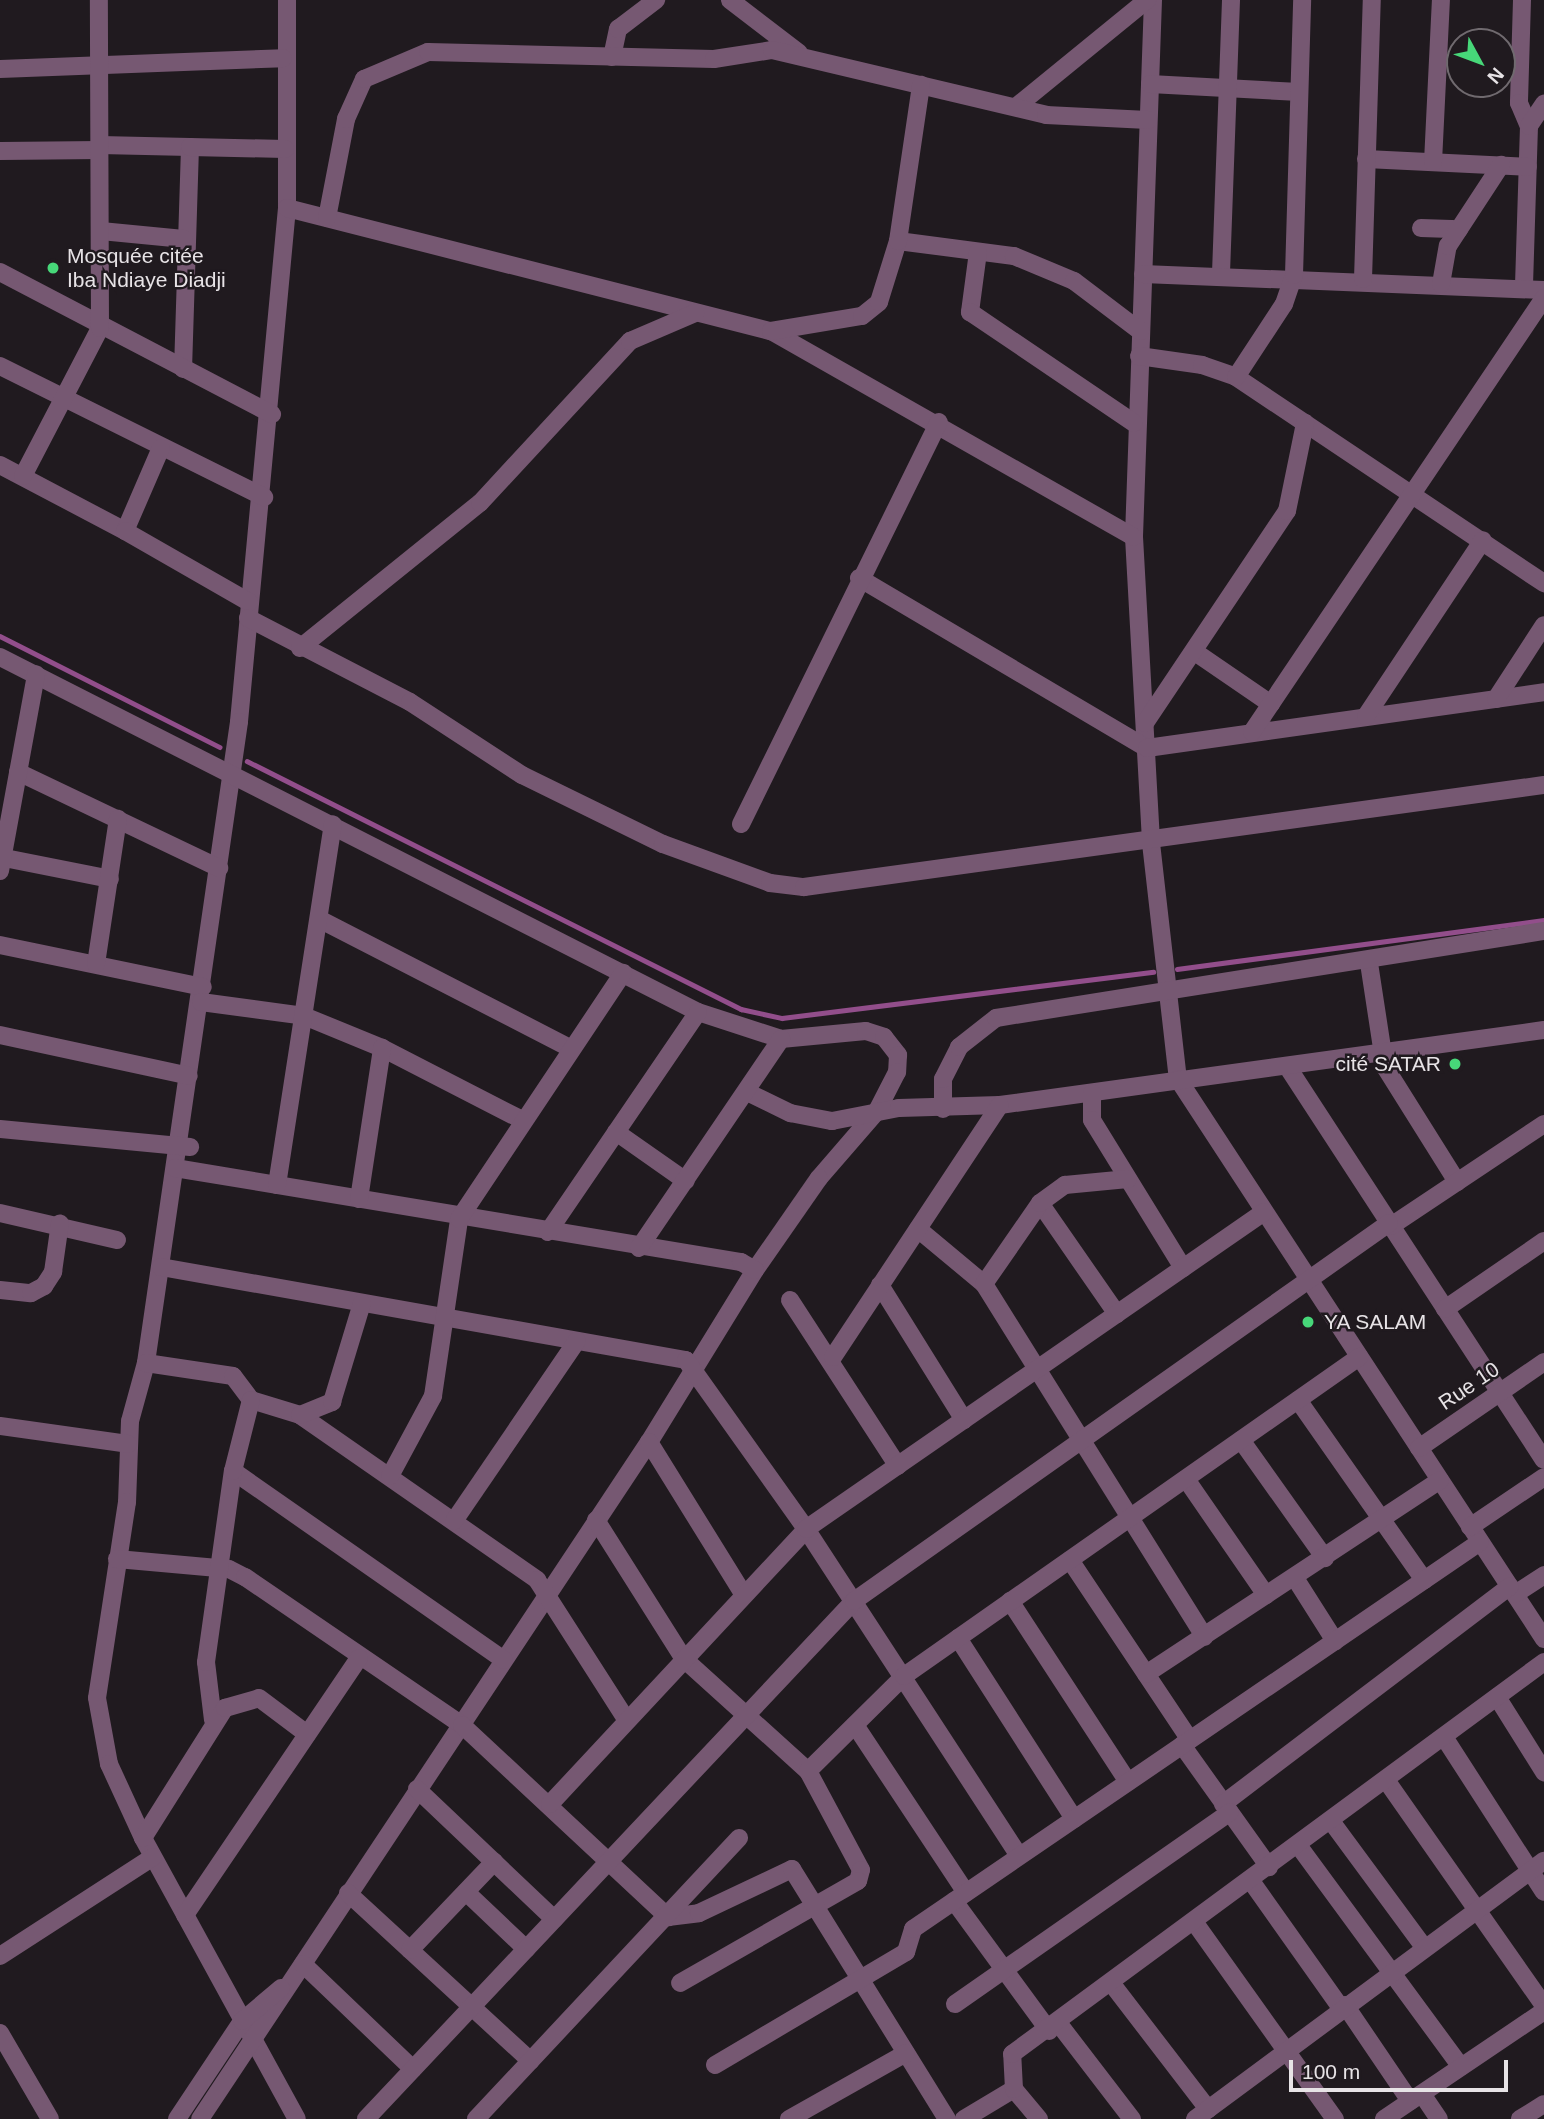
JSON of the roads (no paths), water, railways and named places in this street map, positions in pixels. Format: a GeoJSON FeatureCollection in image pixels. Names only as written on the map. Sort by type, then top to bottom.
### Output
{"type":"FeatureCollection","features":[{"type":"Feature","properties":{"kind":"street"},"geometry":{"type":"LineString","coordinates":[[23,476],[100,328],[99,0]]}},
{"type":"Feature","properties":{"kind":"street"},"geometry":{"type":"LineString","coordinates":[[286,0],[283,58],[287,208],[264,496],[248,610],[232,771],[189,1076],[184,1146],[175,1168],[146,1363],[128,1444],[127,1502],[97,1698],[109,1764],[143,1838],[297,2119]]}},
{"type":"Feature","properties":{"kind":"street"},"geometry":{"type":"LineString","coordinates":[[612,57],[618,29],[656,0]]}},
{"type":"Feature","properties":{"kind":"street"},"geometry":{"type":"LineString","coordinates":[[730,0],[801,55]]}},
{"type":"Feature","properties":{"kind":"street"},"geometry":{"type":"LineString","coordinates":[[1017,106],[1147,0]]}},
{"type":"Feature","properties":{"kind":"street"},"geometry":{"type":"LineString","coordinates":[[1153,0],[1143,274],[1134,423],[1133,537],[1151,843],[1178,1079],[1544,1639]]}},
{"type":"Feature","properties":{"kind":"street"},"geometry":{"type":"LineString","coordinates":[[1221,273],[1231,0]]}},
{"type":"Feature","properties":{"kind":"street"},"geometry":{"type":"LineString","coordinates":[[1236,377],[1284,304],[1294,275],[1302,0]]}},
{"type":"Feature","properties":{"kind":"street"},"geometry":{"type":"LineString","coordinates":[[1363,279],[1372,0]]}},
{"type":"Feature","properties":{"kind":"street"},"geometry":{"type":"LineString","coordinates":[[1433,162],[1441,0]]}},
{"type":"Feature","properties":{"kind":"street"},"geometry":{"type":"LineString","coordinates":[[1522,0],[1519,103],[1529,126],[1524,289]]}},
{"type":"Feature","properties":{"kind":"street"},"geometry":{"type":"LineString","coordinates":[[327,218],[346,120],[364,79],[387,65],[428,52],[713,59],[772,50],[1046,115],[1148,120]]}},
{"type":"Feature","properties":{"kind":"street"},"geometry":{"type":"LineString","coordinates":[[0,69],[283,58]]}},
{"type":"Feature","properties":{"kind":"street"},"geometry":{"type":"LineString","coordinates":[[1150,84],[1300,92]]}},
{"type":"Feature","properties":{"kind":"street"},"geometry":{"type":"LineString","coordinates":[[771,331],[862,316],[879,302],[898,241],[921,85]]}},
{"type":"Feature","properties":{"kind":"street"},"geometry":{"type":"LineString","coordinates":[[1529,126],[1544,104]]}},
{"type":"Feature","properties":{"kind":"street"},"geometry":{"type":"LineString","coordinates":[[0,151],[190,147],[285,149]]}},
{"type":"Feature","properties":{"kind":"street"},"geometry":{"type":"LineString","coordinates":[[183,369],[184,239],[190,147]]}},
{"type":"Feature","properties":{"kind":"street"},"geometry":{"type":"LineString","coordinates":[[1366,159],[1528,167]]}},
{"type":"Feature","properties":{"kind":"street"},"geometry":{"type":"LineString","coordinates":[[1441,284],[1443,262],[1459,229],[1501,166]]}},
{"type":"Feature","properties":{"kind":"street"},"geometry":{"type":"LineString","coordinates":[[287,208],[651,303],[771,331],[939,422],[1133,537]]}},
{"type":"Feature","properties":{"kind":"street"},"geometry":{"type":"LineString","coordinates":[[1421,228],[1459,229]]}},
{"type":"Feature","properties":{"kind":"street"},"geometry":{"type":"LineString","coordinates":[[101,231],[184,239]]}},
{"type":"Feature","properties":{"kind":"street"},"geometry":{"type":"LineString","coordinates":[[898,241],[1014,256],[1074,281],[1140,331]]}},
{"type":"Feature","properties":{"kind":"street"},"geometry":{"type":"LineString","coordinates":[[978,252],[970,313],[1134,423]]}},
{"type":"Feature","properties":{"kind":"street"},"geometry":{"type":"LineString","coordinates":[[0,272],[100,328],[272,414]]}},
{"type":"Feature","properties":{"kind":"street"},"geometry":{"type":"LineString","coordinates":[[1143,274],[1294,275],[1544,290]]}},
{"type":"Feature","properties":{"kind":"street"},"geometry":{"type":"LineString","coordinates":[[1252,732],[1544,298]]}},
{"type":"Feature","properties":{"kind":"street"},"geometry":{"type":"LineString","coordinates":[[300,648],[480,503],[639,335],[651,303]]}},
{"type":"Feature","properties":{"kind":"street"},"geometry":{"type":"LineString","coordinates":[[639,335],[695,313]]}},
{"type":"Feature","properties":{"kind":"street"},"geometry":{"type":"LineString","coordinates":[[1139,356],[1202,365],[1236,377],[1412,492],[1544,583]]}},
{"type":"Feature","properties":{"kind":"street"},"geometry":{"type":"LineString","coordinates":[[0,366],[161,448],[264,496]]}},
{"type":"Feature","properties":{"kind":"street"},"geometry":{"type":"LineString","coordinates":[[741,824],[859,578],[939,422]]}},
{"type":"Feature","properties":{"kind":"street"},"geometry":{"type":"LineString","coordinates":[[1145,723],[1287,511],[1305,423]]}},
{"type":"Feature","properties":{"kind":"street"},"geometry":{"type":"LineString","coordinates":[[125,531],[161,448]]}},
{"type":"Feature","properties":{"kind":"street"},"geometry":{"type":"LineString","coordinates":[[0,465],[125,531],[248,610],[300,648],[410,702],[522,775],[663,845],[770,883],[834,885],[1151,843],[1544,785]]}},
{"type":"Feature","properties":{"kind":"street"},"geometry":{"type":"LineString","coordinates":[[1366,716],[1483,540]]}},
{"type":"Feature","properties":{"kind":"street"},"geometry":{"type":"LineString","coordinates":[[859,578],[1147,748],[1544,692]]}},
{"type":"Feature","properties":{"kind":"street"},"geometry":{"type":"LineString","coordinates":[[1496,699],[1544,625]]}},
{"type":"Feature","properties":{"kind":"street"},"geometry":{"type":"LineString","coordinates":[[1195,652],[1271,704]]}},
{"type":"Feature","properties":{"kind":"street"},"geometry":{"type":"LineString","coordinates":[[0,657],[232,771],[698,1012],[781,1039],[866,1031],[884,1037],[898,1055],[897,1072],[877,1111],[819,1178],[755,1270],[697,1369],[200,2119]]}},
{"type":"Feature","properties":{"kind":"street"},"geometry":{"type":"LineString","coordinates":[[36,674],[12,776],[1,862],[110,879]]}},
{"type":"Feature","properties":{"kind":"street"},"geometry":{"type":"LineString","coordinates":[[12,776],[118,819],[219,868]]}},
{"type":"Feature","properties":{"kind":"street"},"geometry":{"type":"LineString","coordinates":[[96,964],[118,819]]}},
{"type":"Feature","properties":{"kind":"street"},"geometry":{"type":"LineString","coordinates":[[277,1185],[333,824]]}},
{"type":"Feature","properties":{"kind":"street"},"geometry":{"type":"LineString","coordinates":[[319,919],[570,1048]]}},
{"type":"Feature","properties":{"kind":"street"},"geometry":{"type":"LineString","coordinates":[[943,1109],[943,1079],[959,1047],[996,1018],[1369,963],[1544,931]]}},
{"type":"Feature","properties":{"kind":"street"},"geometry":{"type":"LineString","coordinates":[[0,945],[96,964],[202,995],[304,1016],[382,1048],[520,1119]]}},
{"type":"Feature","properties":{"kind":"street"},"geometry":{"type":"LineString","coordinates":[[1369,963],[1383,1055],[1457,1182]]}},
{"type":"Feature","properties":{"kind":"street"},"geometry":{"type":"LineString","coordinates":[[390,1476],[433,1396],[459,1219],[520,1119],[623,973]]}},
{"type":"Feature","properties":{"kind":"street"},"geometry":{"type":"LineString","coordinates":[[548,1232],[698,1012]]}},
{"type":"Feature","properties":{"kind":"street"},"geometry":{"type":"LineString","coordinates":[[749,1093],[790,1114],[832,1121],[877,1111],[1000,1105],[1178,1079],[1542,1033]]}},
{"type":"Feature","properties":{"kind":"street"},"geometry":{"type":"LineString","coordinates":[[0,1035],[189,1076]]}},
{"type":"Feature","properties":{"kind":"street"},"geometry":{"type":"LineString","coordinates":[[639,1248],[749,1093],[781,1039]]}},
{"type":"Feature","properties":{"kind":"street"},"geometry":{"type":"LineString","coordinates":[[359,1199],[382,1048]]}},
{"type":"Feature","properties":{"kind":"street"},"geometry":{"type":"LineString","coordinates":[[1287,1066],[1544,1460]]}},
{"type":"Feature","properties":{"kind":"street"},"geometry":{"type":"LineString","coordinates":[[1092,1093],[1092,1120],[1183,1268]]}},
{"type":"Feature","properties":{"kind":"street"},"geometry":{"type":"LineString","coordinates":[[833,1357],[1000,1105]]}},
{"type":"Feature","properties":{"kind":"street"},"geometry":{"type":"LineString","coordinates":[[366,2119],[854,1601],[1390,1224],[1544,1124]]}},
{"type":"Feature","properties":{"kind":"street"},"geometry":{"type":"LineString","coordinates":[[0,1129],[184,1146]]}},
{"type":"Feature","properties":{"kind":"street"},"geometry":{"type":"LineString","coordinates":[[616,1132],[687,1181]]}},
{"type":"Feature","properties":{"kind":"street"},"geometry":{"type":"LineString","coordinates":[[175,1168],[459,1219],[741,1262],[755,1270]]}},
{"type":"Feature","properties":{"kind":"street"},"geometry":{"type":"LineString","coordinates":[[984,1284],[1040,1203],[1065,1185],[1128,1179]]}},
{"type":"Feature","properties":{"kind":"street"},"geometry":{"type":"LineString","coordinates":[[1040,1203],[1117,1314]]}},
{"type":"Feature","properties":{"kind":"street"},"geometry":{"type":"LineString","coordinates":[[550,1804],[806,1529],[1265,1212]]}},
{"type":"Feature","properties":{"kind":"street"},"geometry":{"type":"LineString","coordinates":[[0,1213],[60,1223],[117,1240]]}},
{"type":"Feature","properties":{"kind":"street"},"geometry":{"type":"LineString","coordinates":[[0,1290],[31,1293],[44,1286],[53,1272],[60,1223]]}},
{"type":"Feature","properties":{"kind":"street"},"geometry":{"type":"LineString","coordinates":[[918,1229],[984,1284],[1205,1637]]}},
{"type":"Feature","properties":{"kind":"street"},"geometry":{"type":"LineString","coordinates":[[1445,1309],[1544,1241]]}},
{"type":"Feature","properties":{"kind":"street"},"geometry":{"type":"LineString","coordinates":[[161,1267],[686,1360],[697,1369],[806,1529],[1019,1856]]}},
{"type":"Feature","properties":{"kind":"street"},"geometry":{"type":"LineString","coordinates":[[880,1285],[964,1420]]}},
{"type":"Feature","properties":{"kind":"street"},"geometry":{"type":"LineString","coordinates":[[790,1300],[833,1357],[898,1466]]}},
{"type":"Feature","properties":{"kind":"street"},"geometry":{"type":"LineString","coordinates":[[300,1415],[332,1402],[362,1303]]}},
{"type":"Feature","properties":{"kind":"street"},"geometry":{"type":"LineString","coordinates":[[454,1521],[577,1341]]}},
{"type":"Feature","properties":{"kind":"street"},"geometry":{"type":"LineString","coordinates":[[808,1771],[904,1676],[1359,1357]]}},
{"type":"Feature","properties":{"kind":"street","name":"Rue 10"},"geometry":{"type":"LineString","coordinates":[[1419,1448],[1544,1362]]}},
{"type":"Feature","properties":{"kind":"street"},"geometry":{"type":"LineString","coordinates":[[146,1363],[233,1376],[251,1400],[300,1415],[537,1580],[627,1721]]}},
{"type":"Feature","properties":{"kind":"street"},"geometry":{"type":"LineString","coordinates":[[213,1720],[206,1662],[233,1471],[251,1400]]}},
{"type":"Feature","properties":{"kind":"street"},"geometry":{"type":"LineString","coordinates":[[1298,1401],[1424,1580]]}},
{"type":"Feature","properties":{"kind":"street"},"geometry":{"type":"LineString","coordinates":[[0,1426],[128,1444]]}},
{"type":"Feature","properties":{"kind":"street"},"geometry":{"type":"LineString","coordinates":[[1241,1440],[1325,1558]]}},
{"type":"Feature","properties":{"kind":"street"},"geometry":{"type":"LineString","coordinates":[[649,1442],[744,1595]]}},
{"type":"Feature","properties":{"kind":"street"},"geometry":{"type":"LineString","coordinates":[[233,1471],[504,1660]]}},
{"type":"Feature","properties":{"kind":"street"},"geometry":{"type":"LineString","coordinates":[[715,2065],[862,1981],[906,1952],[907,1934],[1424,1580],[1544,1477]]}},
{"type":"Feature","properties":{"kind":"street"},"geometry":{"type":"LineString","coordinates":[[1186,1479],[1266,1595]]}},
{"type":"Feature","properties":{"kind":"street"},"geometry":{"type":"LineString","coordinates":[[1146,1674],[1440,1480]]}},
{"type":"Feature","properties":{"kind":"street"},"geometry":{"type":"LineString","coordinates":[[596,1520],[684,1659],[745,1717],[808,1771],[861,1870],[858,1881],[680,1983]]}},
{"type":"Feature","properties":{"kind":"street"},"geometry":{"type":"LineString","coordinates":[[117,1559],[219,1569],[244,1577],[359,1658],[462,1725],[550,1804],[668,1917]]}},
{"type":"Feature","properties":{"kind":"street"},"geometry":{"type":"LineString","coordinates":[[1070,1560],[1146,1674],[1226,1808],[1269,1867]]}},
{"type":"Feature","properties":{"kind":"street"},"geometry":{"type":"LineString","coordinates":[[955,2004],[1226,1808],[1512,1590],[1544,1576]]}},
{"type":"Feature","properties":{"kind":"street"},"geometry":{"type":"LineString","coordinates":[[1294,1578],[1335,1641]]}},
{"type":"Feature","properties":{"kind":"street"},"geometry":{"type":"LineString","coordinates":[[1010,1601],[1128,1782]]}},
{"type":"Feature","properties":{"kind":"street"},"geometry":{"type":"LineString","coordinates":[[958,1637],[1074,1819]]}},
{"type":"Feature","properties":{"kind":"street"},"geometry":{"type":"LineString","coordinates":[[185,1914],[359,1658]]}},
{"type":"Feature","properties":{"kind":"street"},"geometry":{"type":"LineString","coordinates":[[1039,2119],[1014,2089],[1012,2054],[1054,2027],[1544,1662]]}},
{"type":"Feature","properties":{"kind":"street"},"geometry":{"type":"LineString","coordinates":[[1497,1697],[1544,1772]]}},
{"type":"Feature","properties":{"kind":"street"},"geometry":{"type":"LineString","coordinates":[[143,1838],[213,1720],[241,1700],[258,1698],[307,1734]]}},
{"type":"Feature","properties":{"kind":"street"},"geometry":{"type":"LineString","coordinates":[[855,1725],[1004,1969],[1132,2119]]}},
{"type":"Feature","properties":{"kind":"street"},"geometry":{"type":"LineString","coordinates":[[1444,1737],[1537,1866],[1544,1892]]}},
{"type":"Feature","properties":{"kind":"street"},"geometry":{"type":"LineString","coordinates":[[1384,2119],[1543,2012],[1477,1906],[1386,1780]]}},
{"type":"Feature","properties":{"kind":"street"},"geometry":{"type":"LineString","coordinates":[[417,1789],[554,1919]]}},
{"type":"Feature","properties":{"kind":"street"},"geometry":{"type":"LineString","coordinates":[[1331,1821],[1423,1946]]}},
{"type":"Feature","properties":{"kind":"street"},"geometry":{"type":"LineString","coordinates":[[476,2119],[668,1917],[739,1838]]}},
{"type":"Feature","properties":{"kind":"street"},"geometry":{"type":"LineString","coordinates":[[1298,1846],[1461,2067]]}},
{"type":"Feature","properties":{"kind":"street"},"geometry":{"type":"LineString","coordinates":[[0,1956],[153,1857]]}},
{"type":"Feature","properties":{"kind":"street"},"geometry":{"type":"LineString","coordinates":[[410,1950],[494,1863]]}},
{"type":"Feature","properties":{"kind":"street"},"geometry":{"type":"LineString","coordinates":[[1112,1984],[1201,2114],[1477,1906],[1537,1866]]}},
{"type":"Feature","properties":{"kind":"street"},"geometry":{"type":"LineString","coordinates":[[668,1917],[699,1913],[792,1869],[947,2119]]}},
{"type":"Feature","properties":{"kind":"street"},"geometry":{"type":"LineString","coordinates":[[1251,1881],[1343,2007],[1416,2097],[1439,2119]]}},
{"type":"Feature","properties":{"kind":"street"},"geometry":{"type":"LineString","coordinates":[[466,1892],[526,1949]]}},
{"type":"Feature","properties":{"kind":"street"},"geometry":{"type":"LineString","coordinates":[[348,1893],[531,2061]]}},
{"type":"Feature","properties":{"kind":"street"},"geometry":{"type":"LineString","coordinates":[[1195,1923],[1288,2049],[1335,2119]]}},
{"type":"Feature","properties":{"kind":"street"},"geometry":{"type":"LineString","coordinates":[[177,2119],[242,2021],[300,1969]]}},
{"type":"Feature","properties":{"kind":"street"},"geometry":{"type":"LineString","coordinates":[[300,1969],[413,2069]]}},
{"type":"Feature","properties":{"kind":"street"},"geometry":{"type":"LineString","coordinates":[[0,2033],[50,2119]]}},
{"type":"Feature","properties":{"kind":"street"},"geometry":{"type":"LineString","coordinates":[[789,2119],[906,2053]]}},
{"type":"Feature","properties":{"kind":"street"},"geometry":{"type":"LineString","coordinates":[[972,2117],[1014,2089]]}},
{"type":"Feature","properties":{"kind":"street"},"geometry":{"type":"LineString","coordinates":[[1520,2119],[1544,2104]]}},
{"type":"Feature","properties":{"kind":"waterway"},"geometry":{"type":"LineString","coordinates":[[0,636],[220,747]]}},
{"type":"Feature","properties":{"kind":"waterway"},"geometry":{"type":"LineString","coordinates":[[247,761],[741,1009],[782,1018],[1153,972]]}},
{"type":"Feature","properties":{"kind":"waterway"},"geometry":{"type":"LineString","coordinates":[[1177,969],[1544,920]]}},
{"type":"Feature","properties":{"kind":"place","name":"Mosquée citée Iba Ndiaye Diadji"},"geometry":{"type":"Point","coordinates":[53,268]}},
{"type":"Feature","properties":{"kind":"place","name":"cité SATAR"},"geometry":{"type":"Point","coordinates":[1455,1064]}},
{"type":"Feature","properties":{"kind":"place","name":"YA SALAM"},"geometry":{"type":"Point","coordinates":[1308,1322]}}]}
